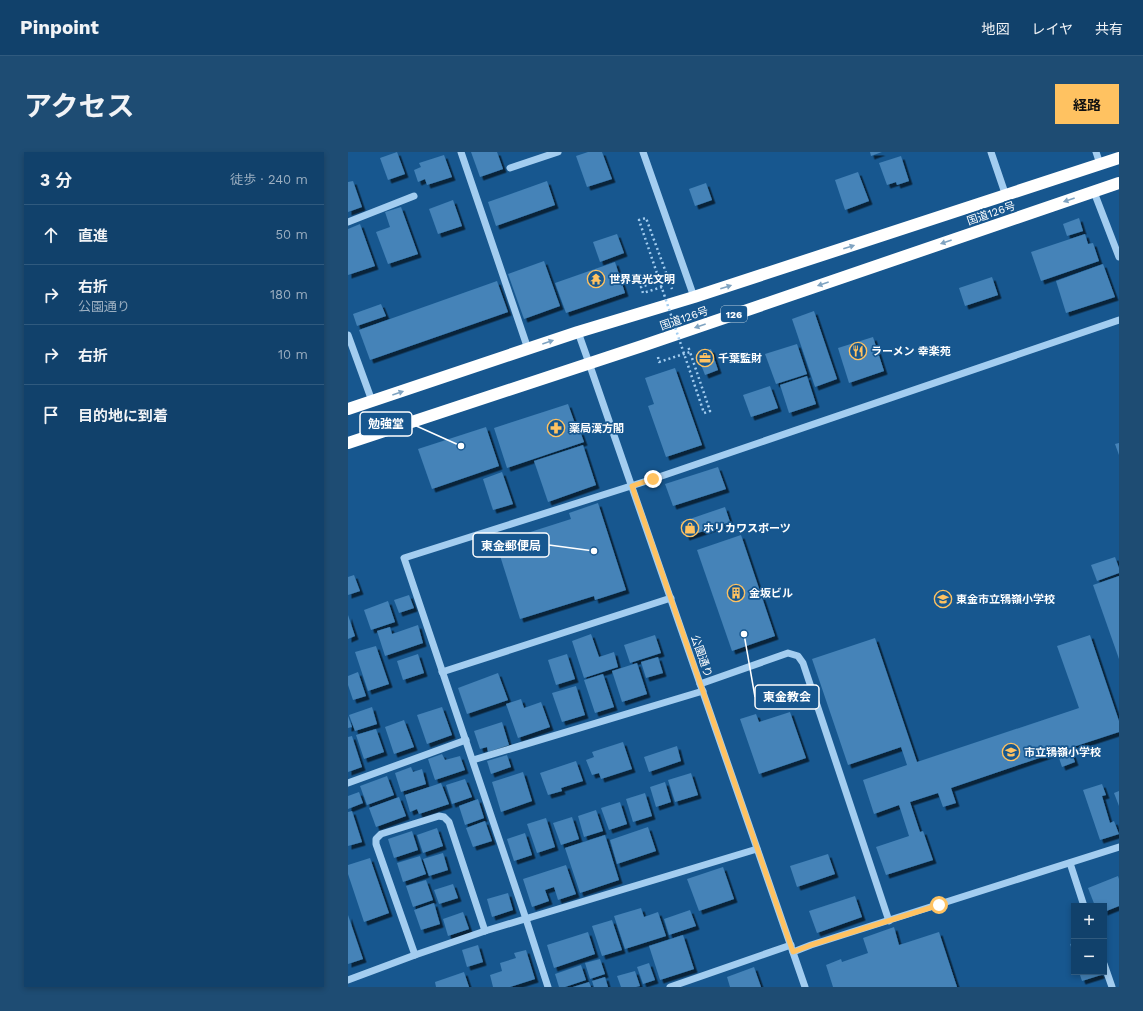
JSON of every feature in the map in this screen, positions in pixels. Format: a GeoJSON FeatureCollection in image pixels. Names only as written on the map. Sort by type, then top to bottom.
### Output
{"type":"FeatureCollection","features":[{"type":"Feature","properties":{"kind":"highway","name":"国道126号"},"geometry":{"type":"LineString","coordinates":[[348,409],[578,332],[694,297],[1119,158]]}},
{"type":"Feature","properties":{"kind":"highway","name":"国道126号"},"geometry":{"type":"LineString","coordinates":[[348,443],[589,363],[1119,183]]}},
{"type":"Feature","properties":{"kind":"street"},"geometry":{"type":"LineString","coordinates":[[462,152],[528,349]]}},
{"type":"Feature","properties":{"kind":"street"},"geometry":{"type":"LineString","coordinates":[[510,168],[558,152]]}},
{"type":"Feature","properties":{"kind":"street"},"geometry":{"type":"LineString","coordinates":[[643,152],[694,297]]}},
{"type":"Feature","properties":{"kind":"street"},"geometry":{"type":"LineString","coordinates":[[990,152],[1006,196]]}},
{"type":"Feature","properties":{"kind":"street"},"geometry":{"type":"LineString","coordinates":[[1096,152],[1100,164]]}},
{"type":"Feature","properties":{"kind":"street"},"geometry":{"type":"LineString","coordinates":[[1094,192],[1119,257]]}},
{"type":"Feature","properties":{"kind":"street"},"geometry":{"type":"LineString","coordinates":[[348,222],[414,196]]}},
{"type":"Feature","properties":{"kind":"street"},"geometry":{"type":"LineString","coordinates":[[548,987],[404,558],[632,486],[1119,320]]}},
{"type":"Feature","properties":{"kind":"street","name":"公園通り"},"geometry":{"type":"LineString","coordinates":[[578,332],[805,987]]}},
{"type":"Feature","properties":{"kind":"street"},"geometry":{"type":"LineString","coordinates":[[348,335],[372,401]]}},
{"type":"Feature","properties":{"kind":"street"},"geometry":{"type":"LineString","coordinates":[[442,672],[671,598]]}},
{"type":"Feature","properties":{"kind":"street"},"geometry":{"type":"LineString","coordinates":[[473,760],[701,687],[788,653],[798,656],[803,663],[889,922]]}},
{"type":"Feature","properties":{"kind":"street"},"geometry":{"type":"LineString","coordinates":[[348,783],[466,740]]}},
{"type":"Feature","properties":{"kind":"street"},"geometry":{"type":"LineString","coordinates":[[414,955],[376,844],[376,839],[381,834],[439,816],[444,817],[448,822],[486,931]]}},
{"type":"Feature","properties":{"kind":"street"},"geometry":{"type":"LineString","coordinates":[[670,987],[792,949],[811,945],[889,922],[1119,847]]}},
{"type":"Feature","properties":{"kind":"street"},"geometry":{"type":"LineString","coordinates":[[348,980],[414,955],[486,931],[757,849]]}},
{"type":"Feature","properties":{"kind":"street"},"geometry":{"type":"LineString","coordinates":[[1070,863],[1083,903]]}},
{"type":"Feature","properties":{"kind":"street"},"geometry":{"type":"LineString","coordinates":[[1107,973],[1112,987]]}},
{"type":"Feature","properties":{"kind":"path"},"geometry":{"type":"LineString","coordinates":[[662,287],[644,293],[641,287],[668,278],[646,218],[639,220],[662,287],[682,350],[704,413],[710,411],[690,352],[659,362],[658,357],[664,355]]}},
{"type":"Feature","properties":{"kind":"building"},"geometry":{"type":"Polygon","coordinates":[[[397,152],[405,174],[388,180],[380,158],[397,152]]]}},
{"type":"Feature","properties":{"kind":"building"},"geometry":{"type":"Polygon","coordinates":[[[471,152],[497,152],[503,169],[480,177],[471,152]]]}},
{"type":"Feature","properties":{"kind":"building"},"geometry":{"type":"Polygon","coordinates":[[[588,152],[602,152],[612,179],[587,187],[576,156],[588,152]]]}},
{"type":"Feature","properties":{"kind":"building"},"geometry":{"type":"Polygon","coordinates":[[[870,152],[882,152],[871,156],[870,152]]]}},
{"type":"Feature","properties":{"kind":"building"},"geometry":{"type":"Polygon","coordinates":[[[444,155],[452,177],[427,185],[425,179],[418,182],[414,170],[421,167],[419,163],[444,155]]]}},
{"type":"Feature","properties":{"kind":"building"},"geometry":{"type":"Polygon","coordinates":[[[901,156],[909,181],[897,185],[896,182],[887,185],[879,163],[901,156]]]}},
{"type":"Feature","properties":{"kind":"building"},"geometry":{"type":"Polygon","coordinates":[[[858,172],[869,201],[845,210],[835,180],[858,172]]]}},
{"type":"Feature","properties":{"kind":"building"},"geometry":{"type":"Polygon","coordinates":[[[353,181],[362,207],[348,212],[348,182],[353,181]]]}},
{"type":"Feature","properties":{"kind":"building"},"geometry":{"type":"Polygon","coordinates":[[[547,181],[555,205],[496,226],[488,202],[547,181]]]}},
{"type":"Feature","properties":{"kind":"building"},"geometry":{"type":"Polygon","coordinates":[[[706,183],[712,200],[695,206],[689,189],[706,183]]]}},
{"type":"Feature","properties":{"kind":"building"},"geometry":{"type":"Polygon","coordinates":[[[453,200],[462,226],[438,234],[429,209],[453,200]]]}},
{"type":"Feature","properties":{"kind":"building"},"geometry":{"type":"Polygon","coordinates":[[[401,207],[418,254],[388,264],[376,232],[390,227],[385,212],[401,207]]]}},
{"type":"Feature","properties":{"kind":"building"},"geometry":{"type":"Polygon","coordinates":[[[1079,218],[1083,231],[1067,236],[1063,224],[1079,218]]]}},
{"type":"Feature","properties":{"kind":"building"},"geometry":{"type":"Polygon","coordinates":[[[360,224],[375,266],[348,275],[348,229],[360,224]]]}},
{"type":"Feature","properties":{"kind":"building"},"geometry":{"type":"Polygon","coordinates":[[[617,234],[624,253],[600,262],[593,242],[617,234]]]}},
{"type":"Feature","properties":{"kind":"building"},"geometry":{"type":"Polygon","coordinates":[[[1085,234],[1088,244],[1093,243],[1099,261],[1041,281],[1031,252],[1085,234]]]}},
{"type":"Feature","properties":{"kind":"building"},"geometry":{"type":"Polygon","coordinates":[[[544,261],[560,306],[524,319],[508,274],[544,261]]]}},
{"type":"Feature","properties":{"kind":"building"},"geometry":{"type":"Polygon","coordinates":[[[615,262],[625,293],[566,313],[555,283],[615,262]]]}},
{"type":"Feature","properties":{"kind":"building"},"geometry":{"type":"Polygon","coordinates":[[[1103,264],[1115,297],[1066,313],[1056,281],[1103,264]]]}},
{"type":"Feature","properties":{"kind":"building"},"geometry":{"type":"Polygon","coordinates":[[[992,277],[998,295],[965,306],[959,288],[992,277]]]}},
{"type":"Feature","properties":{"kind":"building"},"geometry":{"type":"Polygon","coordinates":[[[497,281],[508,312],[370,360],[359,330],[497,281]]]}},
{"type":"Feature","properties":{"kind":"building"},"geometry":{"type":"Polygon","coordinates":[[[381,304],[386,316],[357,326],[353,314],[381,304]]]}},
{"type":"Feature","properties":{"kind":"building"},"geometry":{"type":"Polygon","coordinates":[[[814,311],[837,379],[815,387],[792,319],[814,311]]]}},
{"type":"Feature","properties":{"kind":"building"},"geometry":{"type":"Polygon","coordinates":[[[873,337],[884,371],[849,383],[838,348],[873,337]]]}},
{"type":"Feature","properties":{"kind":"building"},"geometry":{"type":"Polygon","coordinates":[[[797,344],[807,374],[776,384],[765,354],[797,344]]]}},
{"type":"Feature","properties":{"kind":"building"},"geometry":{"type":"Polygon","coordinates":[[[711,349],[718,370],[705,375],[697,354],[711,349]]]}},
{"type":"Feature","properties":{"kind":"building"},"geometry":{"type":"Polygon","coordinates":[[[675,368],[702,445],[666,457],[648,406],[654,404],[645,378],[675,368]]]}},
{"type":"Feature","properties":{"kind":"building"},"geometry":{"type":"Polygon","coordinates":[[[807,376],[816,404],[789,413],[780,385],[807,376]]]}},
{"type":"Feature","properties":{"kind":"building"},"geometry":{"type":"Polygon","coordinates":[[[770,386],[778,408],[751,417],[743,395],[770,386]]]}},
{"type":"Feature","properties":{"kind":"building"},"geometry":{"type":"Polygon","coordinates":[[[568,404],[578,432],[580,431],[584,442],[507,468],[494,428],[568,404]]]}},
{"type":"Feature","properties":{"kind":"building"},"geometry":{"type":"Polygon","coordinates":[[[486,427],[499,466],[432,489],[418,449],[486,427]]]}},
{"type":"Feature","properties":{"kind":"building"},"geometry":{"type":"Polygon","coordinates":[[[1119,443],[1119,455],[1115,444],[1119,443]]]}},
{"type":"Feature","properties":{"kind":"building"},"geometry":{"type":"Polygon","coordinates":[[[583,445],[596,485],[548,502],[534,461],[583,445]]]}},
{"type":"Feature","properties":{"kind":"building"},"geometry":{"type":"Polygon","coordinates":[[[718,467],[726,489],[673,506],[665,484],[718,467]]]}},
{"type":"Feature","properties":{"kind":"building"},"geometry":{"type":"Polygon","coordinates":[[[502,472],[513,504],[493,510],[483,479],[502,472]]]}},
{"type":"Feature","properties":{"kind":"building"},"geometry":{"type":"Polygon","coordinates":[[[598,503],[626,590],[595,600],[594,596],[520,619],[496,543],[571,519],[569,513],[598,503]]]}},
{"type":"Feature","properties":{"kind":"building"},"geometry":{"type":"Polygon","coordinates":[[[725,507],[730,522],[686,537],[681,522],[725,507]]]}},
{"type":"Feature","properties":{"kind":"building","name":"金坂ビル"},"geometry":{"type":"Polygon","coordinates":[[[741,535],[775,636],[732,651],[697,550],[741,535]]]}},
{"type":"Feature","properties":{"kind":"building"},"geometry":{"type":"Polygon","coordinates":[[[1115,557],[1119,568],[1119,573],[1097,581],[1091,565],[1115,557]]]}},
{"type":"Feature","properties":{"kind":"building"},"geometry":{"type":"Polygon","coordinates":[[[354,575],[360,591],[348,595],[348,577],[354,575]]]}},
{"type":"Feature","properties":{"kind":"building"},"geometry":{"type":"Polygon","coordinates":[[[1119,576],[1119,659],[1093,585],[1119,576]]]}},
{"type":"Feature","properties":{"kind":"building"},"geometry":{"type":"Polygon","coordinates":[[[409,595],[414,608],[399,613],[394,600],[409,595]]]}},
{"type":"Feature","properties":{"kind":"building"},"geometry":{"type":"Polygon","coordinates":[[[388,601],[395,622],[371,630],[364,610],[388,601]]]}},
{"type":"Feature","properties":{"kind":"building"},"geometry":{"type":"Polygon","coordinates":[[[348,615],[355,636],[348,639],[348,615]]]}},
{"type":"Feature","properties":{"kind":"building"},"geometry":{"type":"Polygon","coordinates":[[[418,625],[423,643],[385,656],[377,631],[390,627],[392,634],[418,625]]]}},
{"type":"Feature","properties":{"kind":"building"},"geometry":{"type":"Polygon","coordinates":[[[591,634],[599,657],[614,652],[618,667],[584,678],[572,641],[591,634]]]}},
{"type":"Feature","properties":{"kind":"building"},"geometry":{"type":"Polygon","coordinates":[[[655,635],[661,653],[630,663],[624,645],[655,635]]]}},
{"type":"Feature","properties":{"kind":"building"},"geometry":{"type":"Polygon","coordinates":[[[1090,635],[1119,721],[1119,732],[1070,748],[1075,762],[1062,767],[1057,752],[951,788],[956,803],[943,807],[938,793],[910,802],[920,832],[923,831],[933,860],[886,875],[876,847],[909,836],[899,805],[874,814],[863,780],[907,765],[901,747],[848,765],[812,659],[875,638],[917,762],[1079,708],[1057,646],[1090,635]]]}},
{"type":"Feature","properties":{"kind":"building"},"geometry":{"type":"Polygon","coordinates":[[[376,646],[389,684],[368,691],[355,652],[376,646]]]}},
{"type":"Feature","properties":{"kind":"building"},"geometry":{"type":"Polygon","coordinates":[[[418,654],[424,673],[403,680],[397,661],[418,654]]]}},
{"type":"Feature","properties":{"kind":"building"},"geometry":{"type":"Polygon","coordinates":[[[567,654],[575,679],[556,685],[548,660],[567,654]]]}},
{"type":"Feature","properties":{"kind":"building"},"geometry":{"type":"Polygon","coordinates":[[[658,657],[663,673],[646,678],[641,662],[658,657]]]}},
{"type":"Feature","properties":{"kind":"building"},"geometry":{"type":"Polygon","coordinates":[[[637,663],[647,694],[622,702],[612,671],[637,663]]]}},
{"type":"Feature","properties":{"kind":"building"},"geometry":{"type":"Polygon","coordinates":[[[358,672],[366,696],[353,700],[348,685],[348,676],[358,672]]]}},
{"type":"Feature","properties":{"kind":"building"},"geometry":{"type":"Polygon","coordinates":[[[498,673],[508,700],[467,714],[458,688],[498,673]]]}},
{"type":"Feature","properties":{"kind":"building"},"geometry":{"type":"Polygon","coordinates":[[[603,674],[614,707],[595,713],[584,680],[603,674]]]}},
{"type":"Feature","properties":{"kind":"building"},"geometry":{"type":"Polygon","coordinates":[[[576,686],[585,715],[562,722],[552,693],[576,686]]]}},
{"type":"Feature","properties":{"kind":"building"},"geometry":{"type":"Polygon","coordinates":[[[521,699],[524,708],[541,702],[550,727],[518,738],[506,704],[521,699]]]}},
{"type":"Feature","properties":{"kind":"building"},"geometry":{"type":"Polygon","coordinates":[[[372,707],[377,724],[355,731],[349,715],[372,707]]]}},
{"type":"Feature","properties":{"kind":"building"},"geometry":{"type":"Polygon","coordinates":[[[442,707],[452,735],[427,744],[417,715],[442,707]]]}},
{"type":"Feature","properties":{"kind":"building"},"geometry":{"type":"Polygon","coordinates":[[[790,712],[806,758],[759,774],[740,719],[756,714],[759,722],[790,712]]]}},
{"type":"Feature","properties":{"kind":"building"},"geometry":{"type":"Polygon","coordinates":[[[348,716],[352,727],[348,728],[348,716]]]}},
{"type":"Feature","properties":{"kind":"building"},"geometry":{"type":"Polygon","coordinates":[[[404,720],[414,747],[394,754],[385,727],[404,720]]]}},
{"type":"Feature","properties":{"kind":"building"},"geometry":{"type":"Polygon","coordinates":[[[502,722],[509,745],[488,752],[487,747],[480,749],[474,731],[502,722]]]}},
{"type":"Feature","properties":{"kind":"building"},"geometry":{"type":"Polygon","coordinates":[[[376,729],[384,752],[364,759],[356,735],[376,729]]]}},
{"type":"Feature","properties":{"kind":"building"},"geometry":{"type":"Polygon","coordinates":[[[352,736],[362,767],[348,772],[348,737],[352,736]]]}},
{"type":"Feature","properties":{"kind":"building"},"geometry":{"type":"Polygon","coordinates":[[[623,742],[632,769],[601,779],[599,773],[592,775],[586,760],[594,757],[592,752],[623,742]]]}},
{"type":"Feature","properties":{"kind":"building"},"geometry":{"type":"Polygon","coordinates":[[[677,746],[681,761],[649,772],[644,757],[677,746]]]}},
{"type":"Feature","properties":{"kind":"building"},"geometry":{"type":"Polygon","coordinates":[[[442,754],[445,760],[460,756],[465,770],[435,780],[428,759],[442,754]]]}},
{"type":"Feature","properties":{"kind":"building"},"geometry":{"type":"Polygon","coordinates":[[[507,755],[511,767],[491,774],[487,761],[507,755]]]}},
{"type":"Feature","properties":{"kind":"building"},"geometry":{"type":"Polygon","coordinates":[[[576,761],[583,781],[561,788],[562,791],[548,795],[540,773],[576,761]]]}},
{"type":"Feature","properties":{"kind":"building"},"geometry":{"type":"Polygon","coordinates":[[[411,767],[413,772],[422,769],[426,784],[401,792],[395,773],[411,767]]]}},
{"type":"Feature","properties":{"kind":"building"},"geometry":{"type":"Polygon","coordinates":[[[523,772],[532,801],[501,812],[492,782],[523,772]]]}},
{"type":"Feature","properties":{"kind":"building"},"geometry":{"type":"Polygon","coordinates":[[[691,773],[698,795],[675,802],[668,780],[691,773]]]}},
{"type":"Feature","properties":{"kind":"building"},"geometry":{"type":"Polygon","coordinates":[[[387,776],[394,795],[367,805],[360,786],[387,776]]]}},
{"type":"Feature","properties":{"kind":"building"},"geometry":{"type":"Polygon","coordinates":[[[465,779],[472,797],[452,804],[446,785],[465,779]]]}},
{"type":"Feature","properties":{"kind":"building"},"geometry":{"type":"Polygon","coordinates":[[[665,782],[671,802],[656,807],[650,787],[665,782]]]}},
{"type":"Feature","properties":{"kind":"building"},"geometry":{"type":"Polygon","coordinates":[[[441,783],[449,804],[419,814],[417,809],[410,812],[405,795],[441,783]]]}},
{"type":"Feature","properties":{"kind":"building"},"geometry":{"type":"Polygon","coordinates":[[[1102,784],[1106,795],[1102,796],[1110,823],[1114,821],[1119,834],[1100,840],[1083,790],[1102,784]]]}},
{"type":"Feature","properties":{"kind":"building"},"geometry":{"type":"Polygon","coordinates":[[[1119,791],[1119,806],[1114,793],[1119,791]]]}},
{"type":"Feature","properties":{"kind":"building"},"geometry":{"type":"Polygon","coordinates":[[[359,792],[363,803],[348,809],[348,796],[359,792]]]}},
{"type":"Feature","properties":{"kind":"building"},"geometry":{"type":"Polygon","coordinates":[[[645,793],[652,816],[633,822],[626,799],[645,793]]]}},
{"type":"Feature","properties":{"kind":"building"},"geometry":{"type":"Polygon","coordinates":[[[399,797],[406,816],[376,827],[369,808],[399,797]]]}},
{"type":"Feature","properties":{"kind":"building"},"geometry":{"type":"Polygon","coordinates":[[[478,799],[484,818],[465,825],[459,806],[478,799]]]}},
{"type":"Feature","properties":{"kind":"building"},"geometry":{"type":"Polygon","coordinates":[[[620,802],[627,824],[609,830],[601,808],[620,802]]]}},
{"type":"Feature","properties":{"kind":"building"},"geometry":{"type":"Polygon","coordinates":[[[596,810],[603,831],[584,837],[578,816],[596,810]]]}},
{"type":"Feature","properties":{"kind":"building"},"geometry":{"type":"Polygon","coordinates":[[[352,811],[362,842],[348,846],[348,812],[352,811]]]}},
{"type":"Feature","properties":{"kind":"building"},"geometry":{"type":"Polygon","coordinates":[[[572,817],[579,839],[561,845],[553,823],[572,817]]]}},
{"type":"Feature","properties":{"kind":"building"},"geometry":{"type":"Polygon","coordinates":[[[546,818],[555,847],[537,853],[527,824],[546,818]]]}},
{"type":"Feature","properties":{"kind":"building"},"geometry":{"type":"Polygon","coordinates":[[[485,821],[492,841],[473,847],[466,828],[485,821]]]}},
{"type":"Feature","properties":{"kind":"building"},"geometry":{"type":"Polygon","coordinates":[[[648,827],[656,851],[617,864],[610,840],[648,827]]]}},
{"type":"Feature","properties":{"kind":"building"},"geometry":{"type":"Polygon","coordinates":[[[437,828],[443,846],[423,853],[417,835],[437,828]]]}},
{"type":"Feature","properties":{"kind":"building"},"geometry":{"type":"Polygon","coordinates":[[[412,831],[418,850],[394,858],[388,839],[412,831]]]}},
{"type":"Feature","properties":{"kind":"building"},"geometry":{"type":"Polygon","coordinates":[[[525,833],[532,855],[514,861],[507,839],[525,833]]]}},
{"type":"Feature","properties":{"kind":"building"},"geometry":{"type":"Polygon","coordinates":[[[605,835],[619,880],[580,893],[565,848],[605,835]]]}},
{"type":"Feature","properties":{"kind":"building"},"geometry":{"type":"Polygon","coordinates":[[[443,853],[448,870],[429,876],[423,859],[443,853]]]}},
{"type":"Feature","properties":{"kind":"building"},"geometry":{"type":"Polygon","coordinates":[[[828,854],[835,874],[797,887],[790,866],[828,854]]]}},
{"type":"Feature","properties":{"kind":"building"},"geometry":{"type":"Polygon","coordinates":[[[420,856],[426,874],[403,882],[397,863],[420,856]]]}},
{"type":"Feature","properties":{"kind":"building"},"geometry":{"type":"Polygon","coordinates":[[[370,858],[389,913],[364,922],[348,874],[348,865],[370,858]]]}},
{"type":"Feature","properties":{"kind":"building"},"geometry":{"type":"Polygon","coordinates":[[[566,865],[576,894],[558,900],[554,887],[545,890],[549,901],[532,907],[523,879],[566,865]]]}},
{"type":"Feature","properties":{"kind":"building"},"geometry":{"type":"Polygon","coordinates":[[[723,867],[734,899],[699,911],[687,879],[723,867]]]}},
{"type":"Feature","properties":{"kind":"building"},"geometry":{"type":"Polygon","coordinates":[[[1118,876],[1119,906],[1107,911],[1107,903],[1094,903],[1088,888],[1118,876]]]}},
{"type":"Feature","properties":{"kind":"building"},"geometry":{"type":"Polygon","coordinates":[[[426,880],[433,900],[413,907],[406,886],[426,880]]]}},
{"type":"Feature","properties":{"kind":"building"},"geometry":{"type":"Polygon","coordinates":[[[453,884],[458,898],[439,904],[434,890],[453,884]]]}},
{"type":"Feature","properties":{"kind":"building"},"geometry":{"type":"Polygon","coordinates":[[[508,893],[513,910],[492,917],[487,899],[508,893]]]}},
{"type":"Feature","properties":{"kind":"building"},"geometry":{"type":"Polygon","coordinates":[[[855,896],[862,917],[817,933],[809,911],[855,896]]]}},
{"type":"Feature","properties":{"kind":"building"},"geometry":{"type":"Polygon","coordinates":[[[434,903],[440,924],[421,930],[414,910],[434,903]]]}},
{"type":"Feature","properties":{"kind":"building"},"geometry":{"type":"Polygon","coordinates":[[[641,908],[644,917],[658,912],[666,936],[625,949],[614,916],[641,908]]]}},
{"type":"Feature","properties":{"kind":"building"},"geometry":{"type":"Polygon","coordinates":[[[690,910],[696,926],[669,935],[664,919],[690,910]]]}},
{"type":"Feature","properties":{"kind":"building"},"geometry":{"type":"Polygon","coordinates":[[[463,912],[469,929],[448,936],[443,919],[463,912]]]}},
{"type":"Feature","properties":{"kind":"building"},"geometry":{"type":"Polygon","coordinates":[[[348,915],[363,959],[348,964],[348,915]]]}},
{"type":"Feature","properties":{"kind":"building"},"geometry":{"type":"Polygon","coordinates":[[[612,920],[622,950],[602,956],[592,926],[612,920]]]}},
{"type":"Feature","properties":{"kind":"building"},"geometry":{"type":"Polygon","coordinates":[[[894,927],[899,945],[939,932],[957,987],[833,987],[826,965],[841,959],[842,962],[868,953],[863,938],[894,927]]]}},
{"type":"Feature","properties":{"kind":"building"},"geometry":{"type":"Polygon","coordinates":[[[588,932],[595,954],[554,968],[547,945],[588,932]]]}},
{"type":"Feature","properties":{"kind":"building"},"geometry":{"type":"Polygon","coordinates":[[[683,935],[694,969],[660,980],[649,946],[683,935]]]}},
{"type":"Feature","properties":{"kind":"building"},"geometry":{"type":"Polygon","coordinates":[[[478,945],[483,962],[467,967],[462,950],[478,945]]]}},
{"type":"Feature","properties":{"kind":"building"},"geometry":{"type":"Polygon","coordinates":[[[526,950],[535,979],[510,987],[493,987],[490,975],[502,971],[500,963],[516,958],[514,953],[526,950]]]}},
{"type":"Feature","properties":{"kind":"building"},"geometry":{"type":"Polygon","coordinates":[[[600,959],[605,974],[590,979],[585,963],[600,959]]]}},
{"type":"Feature","properties":{"kind":"building"},"geometry":{"type":"Polygon","coordinates":[[[649,963],[655,980],[643,984],[637,967],[649,963]]]}},
{"type":"Feature","properties":{"kind":"building"},"geometry":{"type":"Polygon","coordinates":[[[581,965],[586,980],[565,987],[559,987],[555,974],[581,965]]]}},
{"type":"Feature","properties":{"kind":"building"},"geometry":{"type":"Polygon","coordinates":[[[754,967],[761,987],[730,987],[727,977],[754,967]]]}},
{"type":"Feature","properties":{"kind":"building"},"geometry":{"type":"Polygon","coordinates":[[[635,971],[640,986],[621,987],[617,976],[635,971]]]}},
{"type":"Feature","properties":{"kind":"building"},"geometry":{"type":"Polygon","coordinates":[[[464,972],[469,987],[436,987],[435,982],[464,972]]]}},
{"type":"Feature","properties":{"kind":"building"},"geometry":{"type":"Polygon","coordinates":[[[1080,975],[1101,975],[1082,981],[1080,975]]]}},
{"type":"Feature","properties":{"kind":"building"},"geometry":{"type":"Polygon","coordinates":[[[605,977],[608,987],[594,987],[592,981],[605,977]]]}},
{"type":"Feature","properties":{"kind":"building"},"geometry":{"type":"Polygon","coordinates":[[[589,982],[591,987],[573,987],[589,982]]]}},
{"type":"Feature","properties":{"kind":"place","name":"世界真光文明"},"geometry":{"type":"Point","coordinates":[596,279]}},
{"type":"Feature","properties":{"kind":"place","name":"ラーメン 幸楽苑"},"geometry":{"type":"Point","coordinates":[858,351]}},
{"type":"Feature","properties":{"kind":"place","name":"千葉監財"},"geometry":{"type":"Point","coordinates":[705,358]}},
{"type":"Feature","properties":{"kind":"place","name":"薬局漢方閣"},"geometry":{"type":"Point","coordinates":[556,428]}},
{"type":"Feature","properties":{"kind":"place","name":"勉強堂"},"geometry":{"type":"Point","coordinates":[461,446]}},
{"type":"Feature","properties":{"kind":"place","name":"ホリカワスポーツ"},"geometry":{"type":"Point","coordinates":[690,528]}},
{"type":"Feature","properties":{"kind":"place","name":"東金郵便局"},"geometry":{"type":"Point","coordinates":[594,551]}},
{"type":"Feature","properties":{"kind":"place","name":"金坂ビル"},"geometry":{"type":"Point","coordinates":[736,593]}},
{"type":"Feature","properties":{"kind":"place","name":"東金市立鴇嶺小学校"},"geometry":{"type":"Point","coordinates":[943,599]}},
{"type":"Feature","properties":{"kind":"place","name":"東金教会"},"geometry":{"type":"Point","coordinates":[744,634]}},
{"type":"Feature","properties":{"kind":"place","name":"市立鴇嶺小学校"},"geometry":{"type":"Point","coordinates":[1011,752]}},
{"type":"Feature","properties":{"kind":"route"},"geometry":{"type":"LineString","coordinates":[[653,479],[632,486],[793,952],[939,905]]}}]}
